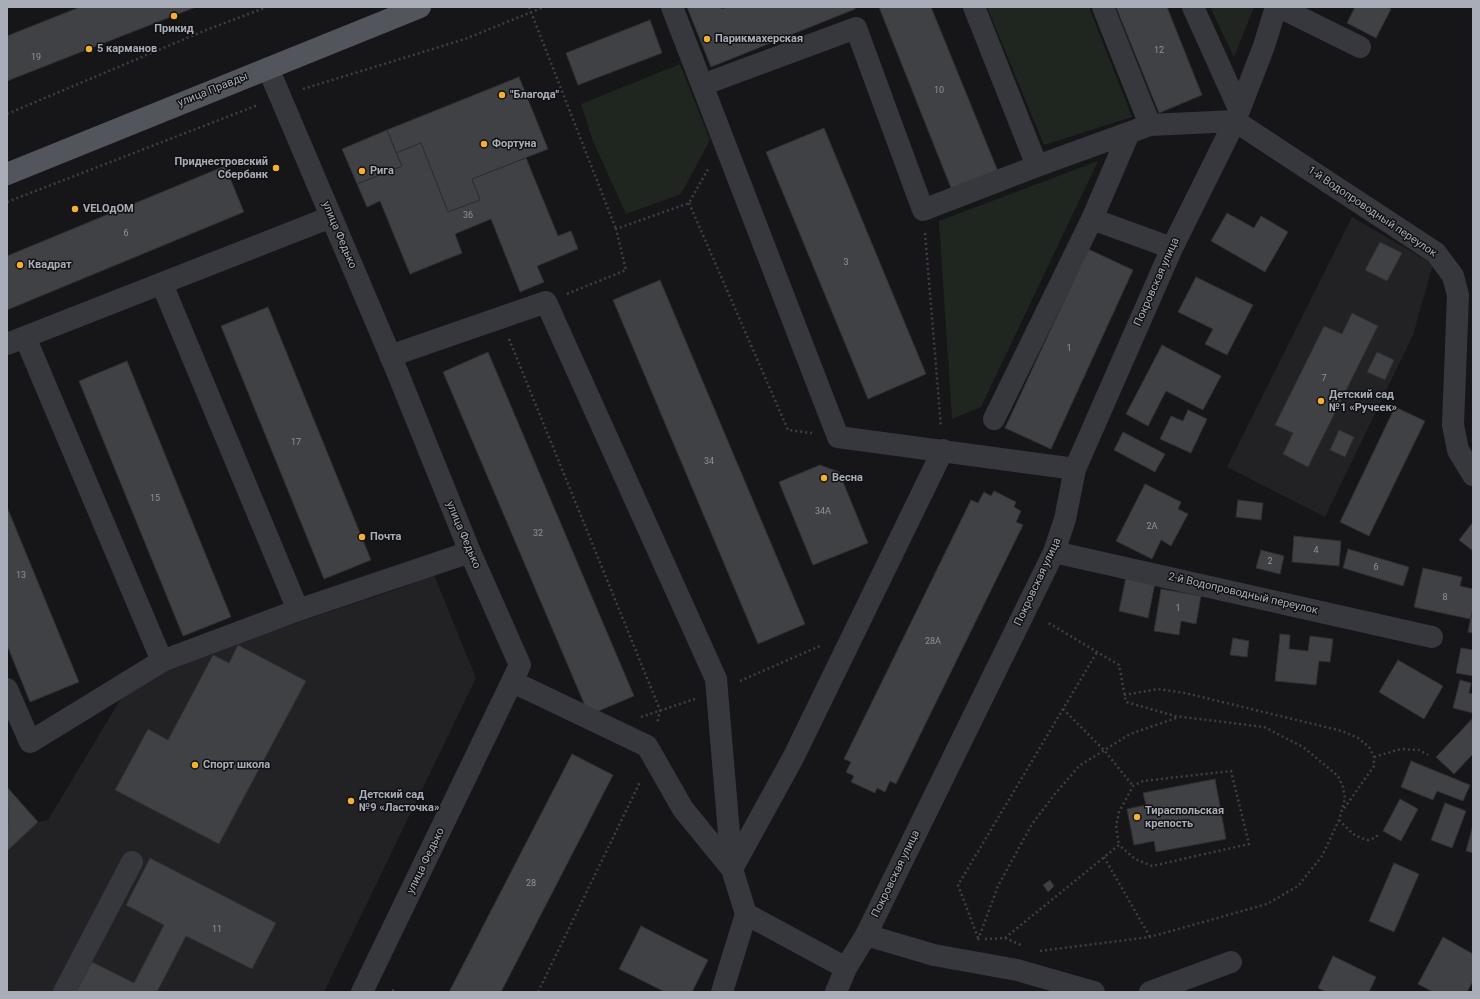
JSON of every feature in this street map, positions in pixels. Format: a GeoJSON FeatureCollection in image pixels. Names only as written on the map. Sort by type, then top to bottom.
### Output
{"type":"FeatureCollection","features":[{"type":"Feature","properties":{"kind":"main road","name":"улица Правды"},"geometry":{"type":"LineString","coordinates":[[7,174],[420,7]]}},
{"type":"Feature","properties":{"kind":"street"},"geometry":{"type":"LineString","coordinates":[[672,7],[838,437],[1075,469]]}},
{"type":"Feature","properties":{"kind":"street"},"geometry":{"type":"LineString","coordinates":[[974,7],[1037,166]]}},
{"type":"Feature","properties":{"kind":"street"},"geometry":{"type":"LineString","coordinates":[[1103,7],[1150,125]]}},
{"type":"Feature","properties":{"kind":"street"},"geometry":{"type":"LineString","coordinates":[[702,84],[856,28],[924,210],[1037,166],[1150,125],[1237,115],[1193,7]]}},
{"type":"Feature","properties":{"kind":"street","name":"Покровская улица"},"geometry":{"type":"LineString","coordinates":[[836,992],[846,968],[866,935],[1054,552],[1065,519],[1075,469],[1172,248],[1237,115],[1264,46],[1276,7]]}},
{"type":"Feature","properties":{"kind":"street"},"geometry":{"type":"LineString","coordinates":[[1279,7],[1360,47]]}},
{"type":"Feature","properties":{"kind":"street","name":"улица Федько"},"geometry":{"type":"LineString","coordinates":[[268,68],[390,356],[470,552],[520,665],[362,992]]}},
{"type":"Feature","properties":{"kind":"street","name":"1-й Водопроводный переулок"},"geometry":{"type":"LineString","coordinates":[[1237,115],[1436,253],[1453,276],[1458,295],[1453,425],[1458,450],[1473,476]]}},
{"type":"Feature","properties":{"kind":"street"},"geometry":{"type":"LineString","coordinates":[[994,418],[1092,219],[1128,133]]}},
{"type":"Feature","properties":{"kind":"street"},"geometry":{"type":"LineString","coordinates":[[162,661],[16,341],[331,217]]}},
{"type":"Feature","properties":{"kind":"street"},"geometry":{"type":"LineString","coordinates":[[1092,219],[1172,248]]}},
{"type":"Feature","properties":{"kind":"street"},"geometry":{"type":"LineString","coordinates":[[162,284],[298,610]]}},
{"type":"Feature","properties":{"kind":"street"},"geometry":{"type":"LineString","coordinates":[[390,356],[546,302],[716,679],[732,869],[746,914],[722,992]]}},
{"type":"Feature","properties":{"kind":"street"},"geometry":{"type":"LineString","coordinates":[[732,869],[794,756],[943,450]]}},
{"type":"Feature","properties":{"kind":"street"},"geometry":{"type":"LineString","coordinates":[[7,688],[30,742],[162,661],[298,610],[470,552]]}},
{"type":"Feature","properties":{"kind":"street","name":"2-й Водопроводный переулок"},"geometry":{"type":"LineString","coordinates":[[1054,552],[1432,637]]}},
{"type":"Feature","properties":{"kind":"street"},"geometry":{"type":"LineString","coordinates":[[512,682],[647,746],[683,809],[732,869]]}},
{"type":"Feature","properties":{"kind":"street"},"geometry":{"type":"LineString","coordinates":[[64,992],[132,862]]}},
{"type":"Feature","properties":{"kind":"street"},"geometry":{"type":"LineString","coordinates":[[746,914],[846,968]]}},
{"type":"Feature","properties":{"kind":"street"},"geometry":{"type":"LineString","coordinates":[[866,935],[934,955],[1018,970],[1094,992]]}},
{"type":"Feature","properties":{"kind":"street"},"geometry":{"type":"LineString","coordinates":[[1150,992],[1231,962]]}},
{"type":"Feature","properties":{"kind":"path"},"geometry":{"type":"LineString","coordinates":[[7,114],[206,30],[268,7]]}},
{"type":"Feature","properties":{"kind":"path"},"geometry":{"type":"LineString","coordinates":[[529,7],[616,229],[626,270],[546,302]]}},
{"type":"Feature","properties":{"kind":"path"},"geometry":{"type":"LineString","coordinates":[[616,229],[689,204],[724,141]]}},
{"type":"Feature","properties":{"kind":"path"},"geometry":{"type":"LineString","coordinates":[[689,204],[788,430],[838,437]]}},
{"type":"Feature","properties":{"kind":"path"},"geometry":{"type":"LineString","coordinates":[[924,210],[943,450]]}},
{"type":"Feature","properties":{"kind":"path"},"geometry":{"type":"LineString","coordinates":[[500,318],[660,710],[653,755],[538,992]]}},
{"type":"Feature","properties":{"kind":"path"},"geometry":{"type":"LineString","coordinates":[[1018,970],[1035,952],[1150,937],[1267,904],[1298,886],[1322,856],[1339,820],[1345,798],[1343,787],[1338,776],[1304,748],[1264,727],[1179,717],[1126,702],[1120,665],[1026,609]]}},
{"type":"Feature","properties":{"kind":"path"},"geometry":{"type":"LineString","coordinates":[[978,939],[958,885],[1098,652]]}},
{"type":"Feature","properties":{"kind":"path"},"geometry":{"type":"LineString","coordinates":[[1124,695],[1158,690],[1185,693],[1334,730],[1358,738],[1369,747],[1374,757],[1374,766],[1341,812]]}},
{"type":"Feature","properties":{"kind":"path"},"geometry":{"type":"LineString","coordinates":[[1063,709],[1104,750],[1133,786]]}},
{"type":"Feature","properties":{"kind":"path"},"geometry":{"type":"LineString","coordinates":[[978,939],[998,886],[1032,824],[1079,766],[1130,734],[1179,717]]}},
{"type":"Feature","properties":{"kind":"path"},"geometry":{"type":"LineString","coordinates":[[1374,757],[1401,749],[1419,750],[1428,755]]}},
{"type":"Feature","properties":{"kind":"path"},"geometry":{"type":"LineString","coordinates":[[1232,771],[1249,844],[1152,866],[1135,859],[1119,845],[1116,826],[1119,812],[1133,786],[1143,781],[1232,771]]}},
{"type":"Feature","properties":{"kind":"path"},"geometry":{"type":"LineString","coordinates":[[1339,820],[1353,834],[1361,838],[1368,840],[1380,834]]}},
{"type":"Feature","properties":{"kind":"path"},"geometry":{"type":"LineString","coordinates":[[978,939],[1005,938],[1119,845]]}},
{"type":"Feature","properties":{"kind":"path"},"geometry":{"type":"LineString","coordinates":[[1104,857],[1150,937]]}},
{"type":"Feature","properties":{"kind":"shaded area"},"geometry":{"type":"Polygon","coordinates":[[[987,7],[1089,7],[1132,117],[1044,145],[987,7]]]}},
{"type":"Feature","properties":{"kind":"shaded area"},"geometry":{"type":"Polygon","coordinates":[[[1210,7],[1254,7],[1234,57],[1210,7]]]}},
{"type":"Feature","properties":{"kind":"shaded area"},"geometry":{"type":"Polygon","coordinates":[[[680,64],[710,140],[681,194],[626,214],[593,141],[581,104],[680,64]]]}},
{"type":"Feature","properties":{"kind":"shaded area"},"geometry":{"type":"Polygon","coordinates":[[[1098,161],[981,407],[952,419],[939,221],[1098,161]]]}},
{"type":"Feature","properties":{"kind":"shaded area","name":"Детский сад №1 «Ручеек»"},"geometry":{"type":"Polygon","coordinates":[[[1352,217],[1433,264],[1413,335],[1325,517],[1227,467],[1352,217]]]}},
{"type":"Feature","properties":{"kind":"shaded area","name":"Детский сад №9 «Ласточка»"},"geometry":{"type":"Polygon","coordinates":[[[434,575],[476,678],[324,992],[10,992],[7,989],[7,787],[38,822],[48,820],[123,695],[158,668],[392,591],[434,575]]]}},
{"type":"Feature","properties":{"kind":"building"},"geometry":{"type":"Polygon","coordinates":[[[80,7],[196,7],[7,81],[7,36],[80,7]]]}},
{"type":"Feature","properties":{"kind":"building"},"geometry":{"type":"Polygon","coordinates":[[[687,7],[721,7],[722,9],[728,7],[855,7],[855,9],[711,67],[687,7]]]}},
{"type":"Feature","properties":{"kind":"building"},"geometry":{"type":"Polygon","coordinates":[[[879,7],[931,7],[999,174],[953,193],[879,7]]]}},
{"type":"Feature","properties":{"kind":"building"},"geometry":{"type":"Polygon","coordinates":[[[1116,7],[1167,7],[1202,95],[1159,113],[1116,7]]]}},
{"type":"Feature","properties":{"kind":"building"},"geometry":{"type":"Polygon","coordinates":[[[1355,7],[1388,7],[1391,9],[1376,38],[1347,23],[1355,7]]]}},
{"type":"Feature","properties":{"kind":"building"},"geometry":{"type":"Polygon","coordinates":[[[650,20],[662,53],[578,85],[566,53],[650,20]]]}},
{"type":"Feature","properties":{"kind":"building"},"geometry":{"type":"Polygon","coordinates":[[[519,77],[548,149],[472,179],[480,200],[448,212],[421,143],[396,153],[387,130],[519,77]]]}},
{"type":"Feature","properties":{"kind":"building"},"geometry":{"type":"Polygon","coordinates":[[[824,128],[926,374],[868,399],[766,152],[824,128]]]}},
{"type":"Feature","properties":{"kind":"building"},"geometry":{"type":"Polygon","coordinates":[[[387,130],[402,166],[357,184],[342,149],[387,130]]]}},
{"type":"Feature","properties":{"kind":"building"},"geometry":{"type":"Polygon","coordinates":[[[421,143],[448,212],[480,200],[472,179],[526,158],[558,236],[571,231],[578,249],[537,266],[544,282],[520,292],[491,219],[455,234],[462,253],[410,274],[380,201],[367,207],[357,184],[402,166],[396,153],[421,143]]]}},
{"type":"Feature","properties":{"kind":"building"},"geometry":{"type":"Polygon","coordinates":[[[225,166],[244,212],[7,310],[7,256],[225,166]]]}},
{"type":"Feature","properties":{"kind":"building"},"geometry":{"type":"Polygon","coordinates":[[[1227,213],[1254,228],[1261,216],[1288,232],[1265,272],[1211,241],[1227,213]]]}},
{"type":"Feature","properties":{"kind":"building"},"geometry":{"type":"Polygon","coordinates":[[[1380,242],[1402,253],[1387,281],[1365,270],[1380,242]]]}},
{"type":"Feature","properties":{"kind":"building"},"geometry":{"type":"Polygon","coordinates":[[[1088,249],[1133,270],[1051,449],[1005,428],[1088,249]]]}},
{"type":"Feature","properties":{"kind":"building"},"geometry":{"type":"Polygon","coordinates":[[[1196,277],[1253,305],[1227,355],[1205,344],[1213,329],[1178,312],[1196,277]]]}},
{"type":"Feature","properties":{"kind":"building"},"geometry":{"type":"Polygon","coordinates":[[[660,280],[805,624],[758,644],[613,300],[660,280]]]}},
{"type":"Feature","properties":{"kind":"building"},"geometry":{"type":"Polygon","coordinates":[[[268,307],[371,560],[324,579],[221,326],[268,307]]]}},
{"type":"Feature","properties":{"kind":"building"},"geometry":{"type":"Polygon","coordinates":[[[1352,313],[1378,326],[1308,467],[1283,454],[1293,433],[1275,425],[1324,326],[1342,334],[1352,313]]]}},
{"type":"Feature","properties":{"kind":"building"},"geometry":{"type":"Polygon","coordinates":[[[1162,345],[1221,376],[1203,410],[1166,391],[1148,426],[1126,414],[1162,345]]]}},
{"type":"Feature","properties":{"kind":"building"},"geometry":{"type":"Polygon","coordinates":[[[488,352],[634,696],[589,715],[443,372],[488,352]]]}},
{"type":"Feature","properties":{"kind":"building"},"geometry":{"type":"Polygon","coordinates":[[[1377,352],[1394,360],[1385,380],[1367,372],[1377,352]]]}},
{"type":"Feature","properties":{"kind":"building"},"geometry":{"type":"Polygon","coordinates":[[[127,361],[231,617],[183,636],[79,381],[127,361]]]}},
{"type":"Feature","properties":{"kind":"building"},"geometry":{"type":"Polygon","coordinates":[[[1395,407],[1425,421],[1369,536],[1340,522],[1395,407]]]}},
{"type":"Feature","properties":{"kind":"building"},"geometry":{"type":"Polygon","coordinates":[[[1188,410],[1207,419],[1191,453],[1160,439],[1171,416],[1183,421],[1188,410]]]}},
{"type":"Feature","properties":{"kind":"building"},"geometry":{"type":"Polygon","coordinates":[[[1339,430],[1354,437],[1345,457],[1330,450],[1339,430]]]}},
{"type":"Feature","properties":{"kind":"building"},"geometry":{"type":"Polygon","coordinates":[[[1123,432],[1165,454],[1155,472],[1114,450],[1123,432]]]}},
{"type":"Feature","properties":{"kind":"building"},"geometry":{"type":"Polygon","coordinates":[[[820,465],[839,472],[868,543],[813,565],[779,482],[820,465]]]}},
{"type":"Feature","properties":{"kind":"building"},"geometry":{"type":"Polygon","coordinates":[[[1145,484],[1181,502],[1178,509],[1188,514],[1171,546],[1161,540],[1152,559],[1116,541],[1145,484]]]}},
{"type":"Feature","properties":{"kind":"building"},"geometry":{"type":"Polygon","coordinates":[[[994,491],[1016,502],[1014,507],[1021,511],[1016,522],[1023,525],[896,784],[890,781],[885,792],[877,788],[875,793],[851,782],[854,776],[846,772],[851,762],[844,759],[971,500],[978,503],[984,492],[991,496],[994,491]]]}},
{"type":"Feature","properties":{"kind":"building"},"geometry":{"type":"Polygon","coordinates":[[[1238,500],[1263,503],[1261,520],[1236,517],[1238,500]]]}},
{"type":"Feature","properties":{"kind":"building"},"geometry":{"type":"Polygon","coordinates":[[[7,507],[79,682],[30,702],[7,645],[7,507]]]}},
{"type":"Feature","properties":{"kind":"building"},"geometry":{"type":"Polygon","coordinates":[[[1473,522],[1473,551],[1459,540],[1473,522]]]}},
{"type":"Feature","properties":{"kind":"building"},"geometry":{"type":"Polygon","coordinates":[[[1294,536],[1341,541],[1339,566],[1292,562],[1294,536]]]}},
{"type":"Feature","properties":{"kind":"building"},"geometry":{"type":"Polygon","coordinates":[[[1348,549],[1409,567],[1403,586],[1343,568],[1348,549]]]}},
{"type":"Feature","properties":{"kind":"building"},"geometry":{"type":"Polygon","coordinates":[[[1261,550],[1284,556],[1280,574],[1256,568],[1261,550]]]}},
{"type":"Feature","properties":{"kind":"building"},"geometry":{"type":"Polygon","coordinates":[[[1423,568],[1462,577],[1460,586],[1473,589],[1473,613],[1470,619],[1414,607],[1423,568]]]}},
{"type":"Feature","properties":{"kind":"building"},"geometry":{"type":"Polygon","coordinates":[[[1126,577],[1155,583],[1148,618],[1119,611],[1126,577]]]}},
{"type":"Feature","properties":{"kind":"building"},"geometry":{"type":"Polygon","coordinates":[[[1161,589],[1201,596],[1196,624],[1181,621],[1179,635],[1154,631],[1161,589]]]}},
{"type":"Feature","properties":{"kind":"building"},"geometry":{"type":"Polygon","coordinates":[[[1472,612],[1473,613],[1473,633],[1468,632],[1472,612]]]}},
{"type":"Feature","properties":{"kind":"building"},"geometry":{"type":"Polygon","coordinates":[[[1280,634],[1290,635],[1289,649],[1308,651],[1310,636],[1333,639],[1330,662],[1319,661],[1316,685],[1275,681],[1280,634]]]}},
{"type":"Feature","properties":{"kind":"building"},"geometry":{"type":"Polygon","coordinates":[[[1233,638],[1249,641],[1247,657],[1230,655],[1233,638]]]}},
{"type":"Feature","properties":{"kind":"building","name":"Спорт школа"},"geometry":{"type":"Polygon","coordinates":[[[238,645],[306,681],[219,844],[115,790],[148,729],[168,740],[213,655],[229,663],[238,645]]]}},
{"type":"Feature","properties":{"kind":"building"},"geometry":{"type":"Polygon","coordinates":[[[1461,648],[1473,650],[1473,676],[1456,673],[1461,648]]]}},
{"type":"Feature","properties":{"kind":"building"},"geometry":{"type":"Polygon","coordinates":[[[1398,660],[1443,686],[1424,719],[1379,692],[1398,660]]]}},
{"type":"Feature","properties":{"kind":"building"},"geometry":{"type":"Polygon","coordinates":[[[1460,680],[1471,683],[1469,693],[1473,694],[1473,713],[1453,708],[1460,680]]]}},
{"type":"Feature","properties":{"kind":"building"},"geometry":{"type":"Polygon","coordinates":[[[1472,719],[1473,754],[1454,774],[1436,757],[1472,719]]]}},
{"type":"Feature","properties":{"kind":"building"},"geometry":{"type":"Polygon","coordinates":[[[572,754],[613,775],[501,992],[449,992],[572,754]]]}},
{"type":"Feature","properties":{"kind":"building"},"geometry":{"type":"Polygon","coordinates":[[[1411,761],[1470,785],[1463,801],[1437,791],[1433,800],[1401,787],[1411,761]]]}},
{"type":"Feature","properties":{"kind":"building"},"geometry":{"type":"Polygon","coordinates":[[[1215,779],[1226,839],[1156,852],[1154,841],[1134,845],[1127,809],[1146,805],[1143,793],[1215,779]]]}},
{"type":"Feature","properties":{"kind":"building"},"geometry":{"type":"Polygon","coordinates":[[[7,787],[38,822],[7,851],[8,815],[7,787]]]}},
{"type":"Feature","properties":{"kind":"building"},"geometry":{"type":"Polygon","coordinates":[[[1400,799],[1418,809],[1401,841],[1383,831],[1400,799]]]}},
{"type":"Feature","properties":{"kind":"building"},"geometry":{"type":"Polygon","coordinates":[[[1445,803],[1466,811],[1452,848],[1431,840],[1445,803]]]}},
{"type":"Feature","properties":{"kind":"building"},"geometry":{"type":"Polygon","coordinates":[[[1473,825],[1473,853],[1466,851],[1473,825]]]}},
{"type":"Feature","properties":{"kind":"building"},"geometry":{"type":"Polygon","coordinates":[[[150,858],[276,923],[252,969],[186,936],[157,992],[76,992],[92,962],[134,983],[164,925],[126,905],[150,858]]]}},
{"type":"Feature","properties":{"kind":"building"},"geometry":{"type":"Polygon","coordinates":[[[1394,863],[1419,874],[1394,932],[1369,921],[1394,863]]]}},
{"type":"Feature","properties":{"kind":"building"},"geometry":{"type":"Polygon","coordinates":[[[1050,880],[1054,886],[1048,892],[1043,885],[1050,880]]]}},
{"type":"Feature","properties":{"kind":"building"},"geometry":{"type":"Polygon","coordinates":[[[641,926],[708,960],[692,992],[665,992],[619,969],[641,926]]]}},
{"type":"Feature","properties":{"kind":"building"},"geometry":{"type":"Polygon","coordinates":[[[1443,937],[1473,954],[1473,981],[1467,992],[1433,992],[1418,984],[1443,937]]]}},
{"type":"Feature","properties":{"kind":"building"},"geometry":{"type":"Polygon","coordinates":[[[1333,956],[1376,977],[1369,992],[1326,992],[1318,988],[1333,956]]]}},
{"type":"Feature","properties":{"kind":"place","name":"Прикид"},"geometry":{"type":"Point","coordinates":[174,16]}},
{"type":"Feature","properties":{"kind":"place","name":"Парикмахерская"},"geometry":{"type":"Point","coordinates":[707,39]}},
{"type":"Feature","properties":{"kind":"place","name":"5 карманов"},"geometry":{"type":"Point","coordinates":[89,49]}},
{"type":"Feature","properties":{"kind":"place","name":"\"Благода\""},"geometry":{"type":"Point","coordinates":[502,95]}},
{"type":"Feature","properties":{"kind":"place","name":"Фортуна"},"geometry":{"type":"Point","coordinates":[484,144]}},
{"type":"Feature","properties":{"kind":"place","name":"Приднестровский Сбербанк"},"geometry":{"type":"Point","coordinates":[276,168]}},
{"type":"Feature","properties":{"kind":"place","name":"Рига"},"geometry":{"type":"Point","coordinates":[362,171]}},
{"type":"Feature","properties":{"kind":"place","name":"VELOдOM"},"geometry":{"type":"Point","coordinates":[75,209]}},
{"type":"Feature","properties":{"kind":"place","name":"Квадрат"},"geometry":{"type":"Point","coordinates":[20,265]}},
{"type":"Feature","properties":{"kind":"place","name":"Детский сад №1 «Ручеек»"},"geometry":{"type":"Point","coordinates":[1321,401]}},
{"type":"Feature","properties":{"kind":"place","name":"Весна"},"geometry":{"type":"Point","coordinates":[824,478]}},
{"type":"Feature","properties":{"kind":"place","name":"Почта"},"geometry":{"type":"Point","coordinates":[362,537]}},
{"type":"Feature","properties":{"kind":"place","name":"Спорт школа"},"geometry":{"type":"Point","coordinates":[195,765]}},
{"type":"Feature","properties":{"kind":"place","name":"Детский сад №9 «Ласточка»"},"geometry":{"type":"Point","coordinates":[351,801]}},
{"type":"Feature","properties":{"kind":"place","name":"Тираспольская крепость"},"geometry":{"type":"Point","coordinates":[1137,817]}}]}
